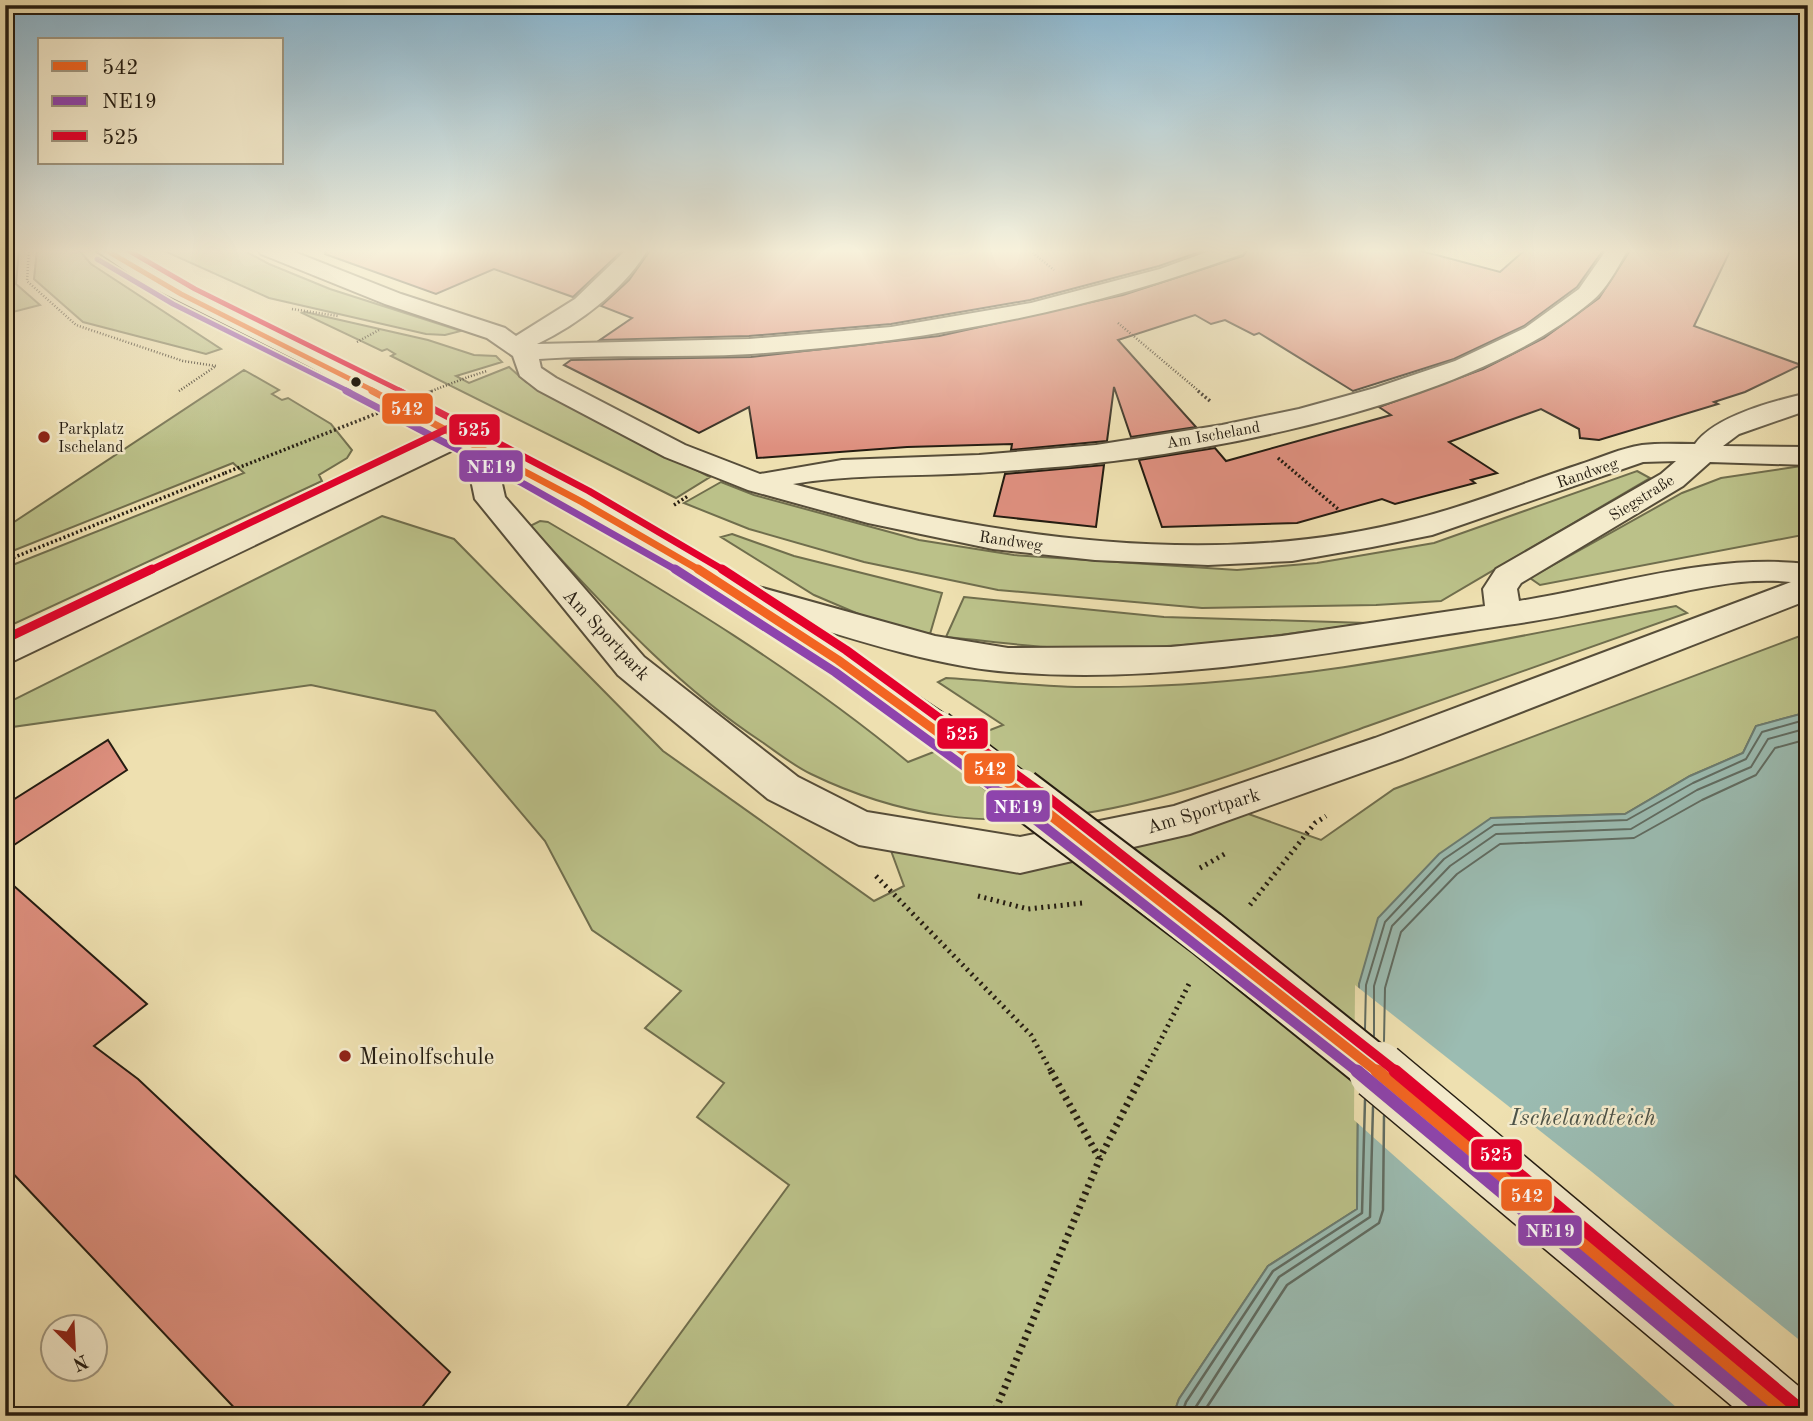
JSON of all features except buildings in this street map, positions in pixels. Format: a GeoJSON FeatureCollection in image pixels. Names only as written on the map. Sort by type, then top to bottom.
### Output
{"type":"FeatureCollection","features":[{"type":"Feature","properties":{"kind":"street"},"geometry":{"type":"LineString","coordinates":[[223,315],[460,436],[737,593],[937,729],[1206,933],[1342,1042],[1556,1217],[1789,1416]]}},
{"type":"Feature","properties":{"kind":"street"},"geometry":{"type":"LineString","coordinates":[[445,315],[473,324],[521,349],[679,349],[832,340],[967,324],[1006,315]]}},
{"type":"Feature","properties":{"kind":"street"},"geometry":{"type":"LineString","coordinates":[[521,349],[565,315]]}},
{"type":"Feature","properties":{"kind":"street","name":"Am Ischeland"},"geometry":{"type":"LineString","coordinates":[[759,484],[796,471],[923,468],[1095,454],[1244,429],[1392,392],[1508,345],[1558,315]]}},
{"type":"Feature","properties":{"kind":"street","name":"Randweg"},"geometry":{"type":"LineString","coordinates":[[521,349],[529,371],[547,384],[675,451],[759,484],[869,514],[993,539],[1095,550],[1208,555],[1292,551],[1421,528],[1640,454],[1703,453],[1770,458],[1808,456]]}},
{"type":"Feature","properties":{"kind":"street","name":"Siegstraße"},"geometry":{"type":"LineString","coordinates":[[1504,615],[1500,589],[1508,576],[1672,480],[1703,453],[1712,440],[1730,428],[1808,401]]}},
{"type":"Feature","properties":{"kind":"street"},"geometry":{"type":"LineString","coordinates":[[5,653],[460,436]]}},
{"type":"Feature","properties":{"kind":"street"},"geometry":{"type":"LineString","coordinates":[[370,478],[494,455]]}},
{"type":"Feature","properties":{"kind":"street","name":"Am Sportpark"},"geometry":{"type":"LineString","coordinates":[[494,455],[485,475],[490,499],[631,666],[783,788],[859,828],[1020,855],[1175,822],[1389,748],[1808,588]]}},
{"type":"Feature","properties":{"kind":"street"},"geometry":{"type":"LineString","coordinates":[[737,593],[935,648],[1008,660],[1082,662],[1171,659],[1282,648],[1504,615],[1731,572],[1772,570],[1808,574]]}},
{"type":"Feature","properties":{"kind":"path"},"geometry":{"type":"LineString","coordinates":[[65,315],[76,325],[183,361],[216,366],[178,391]]}},
{"type":"Feature","properties":{"kind":"path"},"geometry":{"type":"LineString","coordinates":[[1109,315],[1372,537]]}},
{"type":"Feature","properties":{"kind":"path"},"geometry":{"type":"LineString","coordinates":[[355,343],[366,335],[387,328]]}},
{"type":"Feature","properties":{"kind":"path"},"geometry":{"type":"LineString","coordinates":[[5,561],[468,377]]}},
{"type":"Feature","properties":{"kind":"path"},"geometry":{"type":"LineString","coordinates":[[674,505],[680,501]]}},
{"type":"Feature","properties":{"kind":"path"},"geometry":{"type":"LineString","coordinates":[[1248,908],[1315,822],[1336,811]]}},
{"type":"Feature","properties":{"kind":"path"},"geometry":{"type":"LineString","coordinates":[[859,828],[866,866],[1031,1035],[1100,1158]]}},
{"type":"Feature","properties":{"kind":"path"},"geometry":{"type":"LineString","coordinates":[[993,1416],[1100,1158],[1190,982]]}},
{"type":"Feature","properties":{"kind":"green space"},"geometry":{"type":"Polygon","coordinates":[[[75,315],[169,315],[221,349],[206,354],[83,322],[75,315]]]}},
{"type":"Feature","properties":{"kind":"green space"},"geometry":{"type":"Polygon","coordinates":[[[307,315],[320,315],[428,340],[474,355],[496,356],[502,362],[456,376],[469,383],[509,367],[526,382],[710,477],[676,498],[391,356],[395,354],[387,349],[382,351],[307,315]]]}},
{"type":"Feature","properties":{"kind":"green space"},"geometry":{"type":"Polygon","coordinates":[[[345,315],[412,315],[461,331],[445,335],[426,334],[345,315]]]}},
{"type":"Feature","properties":{"kind":"green space"},"geometry":{"type":"Polygon","coordinates":[[[244,370],[279,390],[272,394],[282,400],[288,398],[331,424],[352,450],[347,458],[319,475],[322,481],[5,628],[5,568],[244,473],[233,463],[5,554],[5,528],[244,370]]]}},
{"type":"Feature","properties":{"kind":"green space"},"geometry":{"type":"Polygon","coordinates":[[[1808,465],[1808,534],[1540,585],[1530,578],[1682,493],[1721,478],[1808,465]]]}},
{"type":"Feature","properties":{"kind":"green space"},"geometry":{"type":"Polygon","coordinates":[[[1637,471],[1650,478],[1441,601],[1376,605],[1202,608],[998,590],[864,562],[749,529],[684,503],[721,482],[754,495],[919,540],[1014,555],[1237,570],[1317,563],[1434,543],[1637,471]]]}},
{"type":"Feature","properties":{"kind":"green space"},"geometry":{"type":"Polygon","coordinates":[[[382,516],[454,539],[663,751],[874,901],[904,886],[890,848],[1034,866],[1243,812],[1321,840],[1394,789],[1808,633],[1808,712],[1756,726],[1743,753],[1690,776],[1625,814],[1491,818],[1359,984],[1357,1209],[1268,1266],[1179,1399],[1173,1416],[620,1416],[789,1185],[697,1117],[724,1083],[645,1028],[681,991],[592,930],[545,841],[435,711],[311,685],[5,728],[5,704],[382,516]]]}},
{"type":"Feature","properties":{"kind":"green space"},"geometry":{"type":"Polygon","coordinates":[[[540,521],[548,522],[733,635],[822,696],[908,762],[1003,725],[938,682],[946,678],[1080,687],[1172,685],[1245,679],[1389,660],[1676,606],[1687,613],[1229,776],[1161,797],[1093,812],[1025,819],[956,817],[885,803],[811,774],[729,719],[668,668],[612,613],[530,526],[540,521]]]}},
{"type":"Feature","properties":{"kind":"green space"},"geometry":{"type":"Polygon","coordinates":[[[732,534],[794,556],[942,593],[930,634],[875,621],[814,595],[721,537],[732,534]]]}},
{"type":"Feature","properties":{"kind":"green space"},"geometry":{"type":"Polygon","coordinates":[[[964,597],[1164,617],[1368,623],[1249,639],[1168,646],[1047,647],[946,637],[964,597]]]}},
{"type":"Feature","properties":{"kind":"water","name":"Ischelandteich"},"geometry":{"type":"Polygon","coordinates":[[[1808,712],[1808,1416],[1173,1416],[1179,1399],[1268,1266],[1357,1209],[1359,984],[1378,918],[1439,854],[1491,818],[1625,814],[1690,776],[1743,753],[1756,726],[1808,712]]]}},
{"type":"Feature","properties":{"kind":"pier"},"geometry":{"type":"Polygon","coordinates":[[[1355,985],[1808,1347],[1808,1416],[1686,1416],[1354,1120],[1355,985]]]}},
{"type":"Feature","properties":{"kind":"transit line","name":"NE19"},"geometry":{"type":"LineString","coordinates":[[196,315],[305,369],[578,513],[737,607],[835,672],[1026,811],[1284,1013],[1529,1212],[1770,1416]]}},
{"type":"Feature","properties":{"kind":"transit line","name":"542"},"geometry":{"type":"LineString","coordinates":[[224,315],[475,444],[688,562],[789,626],[935,728],[1294,1004],[1543,1208],[1789,1416]]}},
{"type":"Feature","properties":{"kind":"transit line","name":"525"},"geometry":{"type":"LineString","coordinates":[[249,315],[589,491],[748,585],[846,650],[1037,789],[1300,994],[1550,1199],[1797,1407]]}},
{"type":"Feature","properties":{"kind":"transit line","name":"525"},"geometry":{"type":"LineString","coordinates":[[5,639],[455,425]]}},
{"type":"Feature","properties":{"kind":"place","name":"Parkplatz Ischeland"},"geometry":{"type":"Point","coordinates":[44,437]}},
{"type":"Feature","properties":{"kind":"place","name":"Meinolfschule"},"geometry":{"type":"Point","coordinates":[345,1056]}}]}
